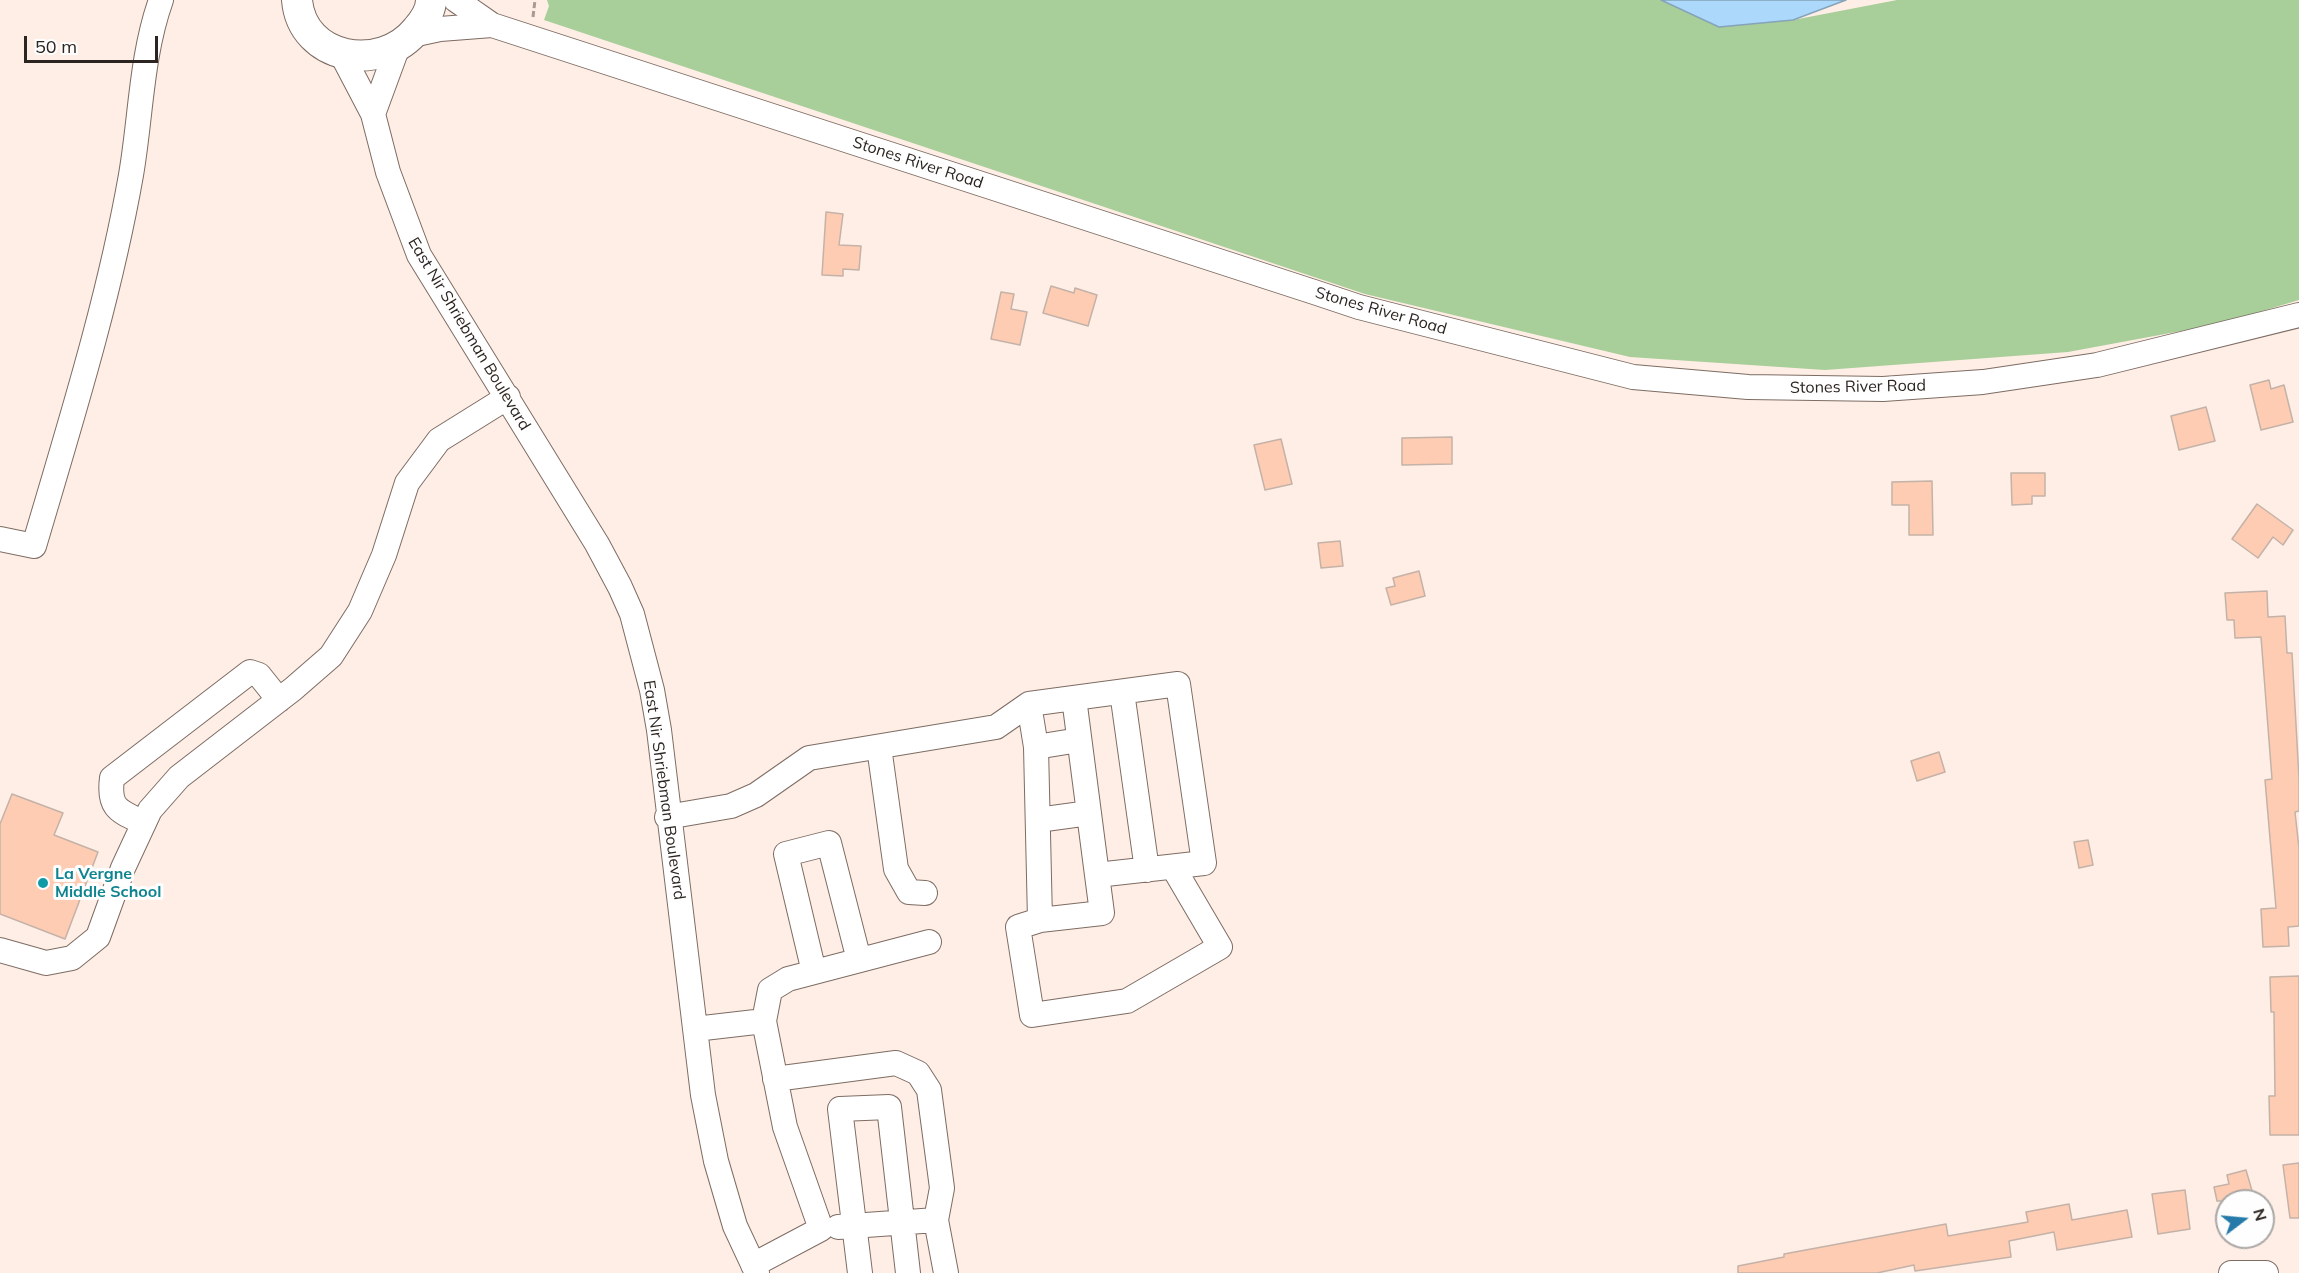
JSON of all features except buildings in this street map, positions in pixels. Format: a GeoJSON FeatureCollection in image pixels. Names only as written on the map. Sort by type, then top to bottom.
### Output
{"type":"FeatureCollection","features":[{"type":"Feature","properties":{"kind":"main road","name":"Stones River Road"},"geometry":{"type":"LineString","coordinates":[[297,0],[298,8],[309,29],[326,46],[365,57],[388,52],[405,41]]}},
{"type":"Feature","properties":{"kind":"main road"},"geometry":{"type":"LineString","coordinates":[[405,41],[423,21],[431,0]]}},
{"type":"Feature","properties":{"kind":"street"},"geometry":{"type":"LineString","coordinates":[[0,539],[34,546],[84,377],[128,187],[152,25],[161,0]]}},
{"type":"Feature","properties":{"kind":"street","name":"Stones River Road"},"geometry":{"type":"LineString","coordinates":[[456,0],[492,26],[1359,306],[1633,377],[1748,387],[1883,388],[1983,382],[2097,365],[2299,315]]}},
{"type":"Feature","properties":{"kind":"street","name":"Stones River Road"},"geometry":{"type":"LineString","coordinates":[[405,41],[440,29],[492,26]]}},
{"type":"Feature","properties":{"kind":"street"},"geometry":{"type":"LineString","coordinates":[[373,114],[405,41]]}},
{"type":"Feature","properties":{"kind":"street","name":"East Nir Shriebman Boulevard"},"geometry":{"type":"LineString","coordinates":[[340,51],[373,114],[388,172],[419,255],[597,544],[632,614],[652,690],[703,1095],[716,1161],[735,1226],[755,1269]]}},
{"type":"Feature","properties":{"kind":"street"},"geometry":{"type":"LineString","coordinates":[[0,950],[46,963],[72,958],[98,937],[123,867],[150,810],[179,777],[279,700],[331,656],[360,611],[384,555],[407,483],[439,440],[508,397]]}},
{"type":"Feature","properties":{"kind":"street"},"geometry":{"type":"LineString","coordinates":[[144,823],[117,810],[110,795],[112,778],[250,672],[260,675],[279,700]]}},
{"type":"Feature","properties":{"kind":"street"},"geometry":{"type":"LineString","coordinates":[[667,817],[731,806],[756,795],[809,758],[996,727],[1029,704],[1178,684],[1204,863],[1097,875]]}},
{"type":"Feature","properties":{"kind":"street"},"geometry":{"type":"LineString","coordinates":[[1122,692],[1147,870]]}},
{"type":"Feature","properties":{"kind":"street"},"geometry":{"type":"LineString","coordinates":[[1074,698],[1102,913],[1040,920],[1018,927],[1032,1016],[1127,1001],[1220,948],[1173,867]]}},
{"type":"Feature","properties":{"kind":"street"},"geometry":{"type":"LineString","coordinates":[[1029,704],[1036,747],[1040,920]]}},
{"type":"Feature","properties":{"kind":"street"},"geometry":{"type":"LineString","coordinates":[[1036,747],[1079,740]]}},
{"type":"Feature","properties":{"kind":"street"},"geometry":{"type":"LineString","coordinates":[[879,747],[896,869],[909,892],[925,893]]}},
{"type":"Feature","properties":{"kind":"street"},"geometry":{"type":"LineString","coordinates":[[1038,820],[1089,813]]}},
{"type":"Feature","properties":{"kind":"street"},"geometry":{"type":"LineString","coordinates":[[814,972],[786,854],[829,843],[859,960]]}},
{"type":"Feature","properties":{"kind":"street"},"geometry":{"type":"LineString","coordinates":[[821,1229],[784,1127],[765,1021],[770,990],[788,979],[929,942]]}},
{"type":"Feature","properties":{"kind":"street"},"geometry":{"type":"LineString","coordinates":[[695,1029],[765,1021]]}},
{"type":"Feature","properties":{"kind":"street"},"geometry":{"type":"LineString","coordinates":[[775,1079],[896,1063],[918,1073],[929,1090],[942,1188],[936,1220],[946,1273]]}},
{"type":"Feature","properties":{"kind":"street"},"geometry":{"type":"LineString","coordinates":[[860,1273],[840,1109],[889,1107],[908,1273]]}},
{"type":"Feature","properties":{"kind":"street"},"geometry":{"type":"LineString","coordinates":[[755,1269],[821,1229],[936,1220]]}},
{"type":"Feature","properties":{"kind":"street"},"geometry":{"type":"LineString","coordinates":[[2231,1273],[2266,1273]]}},
{"type":"Feature","properties":{"kind":"path"},"geometry":{"type":"LineString","coordinates":[[531,22],[535,0]]}},
{"type":"Feature","properties":{"kind":"green space"},"geometry":{"type":"Polygon","coordinates":[[[547,0],[1661,0],[1720,27],[1793,20],[1897,0],[2299,0],[2299,300],[2219,324],[2068,352],[1825,370],[1630,357],[1365,294],[544,20],[549,6],[547,0]]]}},
{"type":"Feature","properties":{"kind":"water"},"geometry":{"type":"Polygon","coordinates":[[[1661,0],[1846,0],[1793,20],[1719,27],[1661,0]]]}},
{"type":"Feature","properties":{"kind":"place","name":"La Vergne Middle School"},"geometry":{"type":"Point","coordinates":[43,883]}}]}
